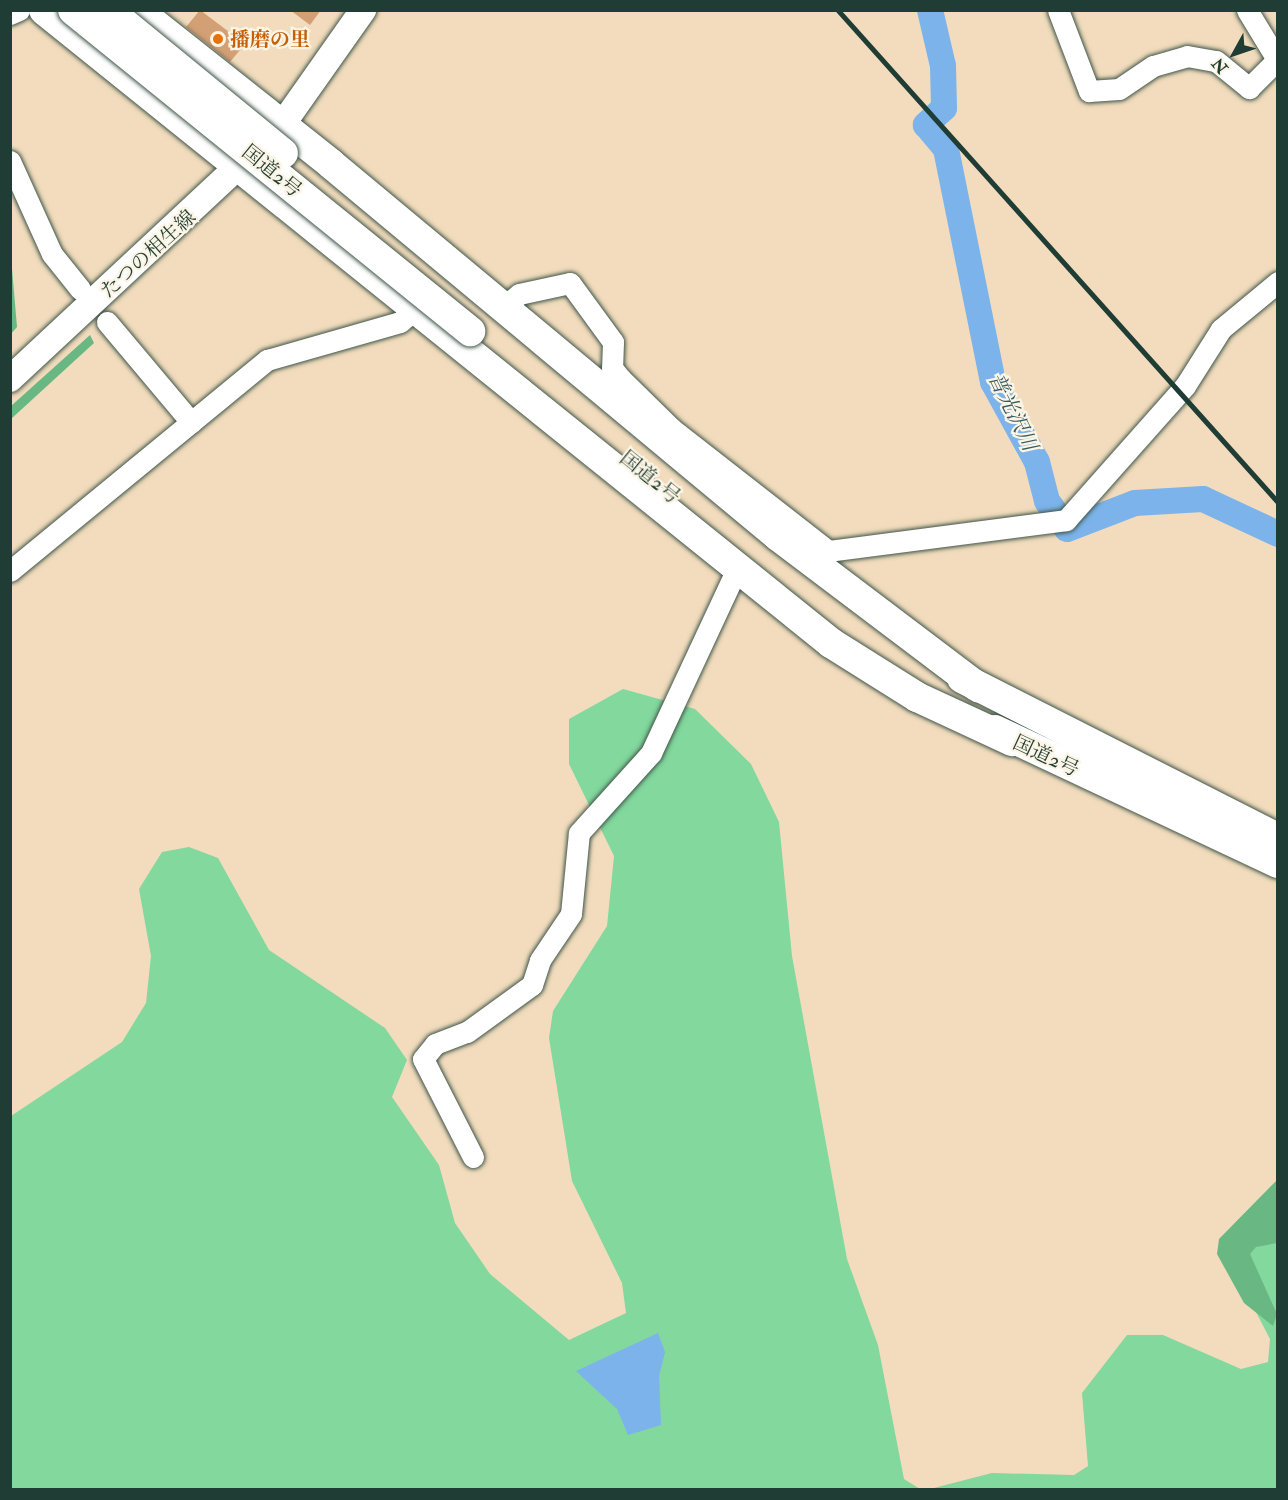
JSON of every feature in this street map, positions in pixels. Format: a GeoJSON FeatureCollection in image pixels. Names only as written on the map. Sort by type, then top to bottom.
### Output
{"type":"FeatureCollection","features":[{"type":"Feature","properties":{"kind":"highway"},"geometry":{"type":"LineString","coordinates":[[44,10],[736,571],[872,671],[1012,741]]}},
{"type":"Feature","properties":{"kind":"highway","name":"国道2号"},"geometry":{"type":"LineString","coordinates":[[73,10],[485,318],[815,611],[881,660],[1012,741],[1276,840]]}},
{"type":"Feature","properties":{"kind":"highway","name":"国道2号"},"geometry":{"type":"LineString","coordinates":[[108,10],[816,586],[882,632],[978,687],[1276,840]]}},
{"type":"Feature","properties":{"kind":"highway"},"geometry":{"type":"LineString","coordinates":[[137,10],[282,126],[485,318],[713,470],[778,536],[978,687]]}},
{"type":"Feature","properties":{"kind":"main road","name":"たつの相生線"},"geometry":{"type":"LineString","coordinates":[[10,380],[239,170],[282,126],[363,10]]}},
{"type":"Feature","properties":{"kind":"street"},"geometry":{"type":"LineString","coordinates":[[10,14],[19,10]]}},
{"type":"Feature","properties":{"kind":"street"},"geometry":{"type":"LineString","coordinates":[[1058,10],[1089,91],[1119,89],[1153,66],[1187,56],[1216,61],[1249,88],[1275,53],[1247,10]]}},
{"type":"Feature","properties":{"kind":"street"},"geometry":{"type":"LineString","coordinates":[[10,161],[52,254],[80,289]]}},
{"type":"Feature","properties":{"kind":"street"},"geometry":{"type":"LineString","coordinates":[[485,318],[519,294],[570,283],[613,342],[612,368],[621,379],[713,470],[828,551],[937,533],[1063,521],[1185,386],[1221,330],[1278,282]]}},
{"type":"Feature","properties":{"kind":"street"},"geometry":{"type":"LineString","coordinates":[[10,571],[267,360],[400,322],[413,311]]}},
{"type":"Feature","properties":{"kind":"street"},"geometry":{"type":"LineString","coordinates":[[107,322],[192,422]]}},
{"type":"Feature","properties":{"kind":"street"},"geometry":{"type":"LineString","coordinates":[[474,1157],[423,1059],[435,1044],[467,1032],[532,985],[540,960],[572,914],[579,834],[651,753],[736,571]]}},
{"type":"Feature","properties":{"kind":"green space"},"geometry":{"type":"Polygon","coordinates":[[[10,245],[17,327],[11,334],[10,334],[10,245]]]}},
{"type":"Feature","properties":{"kind":"green space"},"geometry":{"type":"Polygon","coordinates":[[[90,335],[94,343],[11,419],[11,406],[90,335]]]}},
{"type":"Feature","properties":{"kind":"green space"},"geometry":{"type":"Polygon","coordinates":[[[623,689],[695,709],[751,764],[779,822],[792,956],[847,1259],[878,1345],[904,1479],[920,1489],[11,1490],[11,1116],[122,1042],[146,1003],[151,956],[139,889],[162,852],[189,847],[218,858],[269,950],[385,1028],[407,1060],[392,1097],[439,1165],[455,1223],[490,1274],[569,1340],[626,1313],[622,1283],[572,1181],[549,1038],[553,1011],[607,926],[614,856],[569,764],[569,719],[623,689]]]}},
{"type":"Feature","properties":{"kind":"green space"},"geometry":{"type":"Polygon","coordinates":[[[1277,1180],[1277,1243],[1256,1247],[1250,1254],[1277,1314],[1273,1326],[1244,1303],[1217,1254],[1219,1239],[1277,1180]]]}},
{"type":"Feature","properties":{"kind":"green space"},"geometry":{"type":"Polygon","coordinates":[[[1277,1185],[1277,1489],[926,1490],[992,1473],[1074,1475],[1088,1466],[1082,1393],[1127,1335],[1163,1335],[1241,1369],[1268,1362],[1270,1339],[1233,1268],[1277,1185]]]}},
{"type":"Feature","properties":{"kind":"water"},"geometry":{"type":"Polygon","coordinates":[[[658,1333],[665,1352],[659,1376],[661,1425],[628,1435],[617,1409],[576,1371],[658,1333]]]}},
{"type":"Feature","properties":{"kind":"building"},"geometry":{"type":"Polygon","coordinates":[[[200,10],[245,44],[230,62],[186,27],[200,10]]]}},
{"type":"Feature","properties":{"kind":"building"},"geometry":{"type":"Polygon","coordinates":[[[290,10],[321,10],[310,25],[290,10]]]}},
{"type":"Feature","properties":{"kind":"waterway","name":"普光沢川"},"geometry":{"type":"LineString","coordinates":[[930,10],[943,66],[944,108],[926,125],[946,149],[993,382],[1037,462],[1047,501],[1067,529],[1135,503],[1203,499],[1278,534]]}},
{"type":"Feature","properties":{"kind":"railway"},"geometry":{"type":"LineString","coordinates":[[838,10],[1278,502]]}},
{"type":"Feature","properties":{"kind":"place","name":"播磨の里"},"geometry":{"type":"Point","coordinates":[218,39]}}]}
